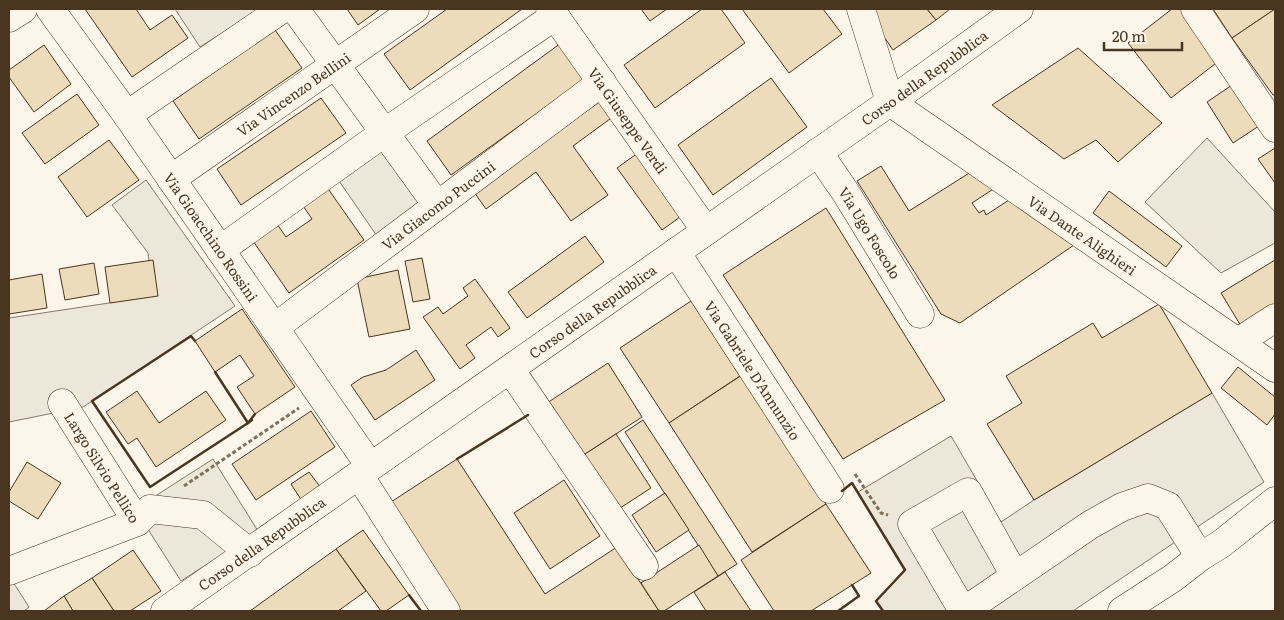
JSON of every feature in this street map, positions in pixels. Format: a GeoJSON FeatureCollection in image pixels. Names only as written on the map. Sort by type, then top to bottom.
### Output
{"type":"FeatureCollection","features":[{"type":"Feature","properties":{"kind":"street"},"geometry":{"type":"LineString","coordinates":[[9,18],[23,9]]}},
{"type":"Feature","properties":{"kind":"street","name":"Via Gioacchino Rossini"},"geometry":{"type":"LineString","coordinates":[[50,9],[127,115],[319,394],[446,611]]}},
{"type":"Feature","properties":{"kind":"street"},"geometry":{"type":"LineString","coordinates":[[127,115],[282,9]]}},
{"type":"Feature","properties":{"kind":"street"},"geometry":{"type":"LineString","coordinates":[[295,9],[437,205]]}},
{"type":"Feature","properties":{"kind":"street","name":"Via Vincenzo Bellini"},"geometry":{"type":"LineString","coordinates":[[171,179],[415,9]]}},
{"type":"Feature","properties":{"kind":"street"},"geometry":{"type":"LineString","coordinates":[[860,9],[890,102]]}},
{"type":"Feature","properties":{"kind":"street","name":"Corso della Repubblica"},"geometry":{"type":"LineString","coordinates":[[165,611],[890,102],[1019,9]]}},
{"type":"Feature","properties":{"kind":"street"},"geometry":{"type":"LineString","coordinates":[[1195,9],[1275,128]]}},
{"type":"Feature","properties":{"kind":"street"},"geometry":{"type":"LineString","coordinates":[[220,250],[553,12]]}},
{"type":"Feature","properties":{"kind":"street","name":"Via Giuseppe Verdi"},"geometry":{"type":"LineString","coordinates":[[553,12],[706,231]]}},
{"type":"Feature","properties":{"kind":"street","name":"Via Giacomo Puccini"},"geometry":{"type":"LineString","coordinates":[[274,328],[602,82]]}},
{"type":"Feature","properties":{"kind":"street","name":"Via Dante Alighieri"},"geometry":{"type":"LineString","coordinates":[[890,102],[1275,368]]}},
{"type":"Feature","properties":{"kind":"street","name":"Via Ugo Foscolo"},"geometry":{"type":"LineString","coordinates":[[818,152],[846,193],[920,314]]}},
{"type":"Feature","properties":{"kind":"street","name":"Via Gabriele D'Annunzio"},"geometry":{"type":"LineString","coordinates":[[676,252],[830,489]]}},
{"type":"Feature","properties":{"kind":"street"},"geometry":{"type":"LineString","coordinates":[[1238,342],[1275,318]]}},
{"type":"Feature","properties":{"kind":"street"},"geometry":{"type":"LineString","coordinates":[[510,369],[644,566]]}},
{"type":"Feature","properties":{"kind":"street","name":"Largo Silvio Pellico"},"geometry":{"type":"LineString","coordinates":[[62,403],[143,515],[204,515],[250,553]]}},
{"type":"Feature","properties":{"kind":"street"},"geometry":{"type":"LineString","coordinates":[[1015,576],[968,492],[912,524],[963,611],[1015,576],[1090,525],[1122,508],[1148,498],[1168,506],[1200,557]]}},
{"type":"Feature","properties":{"kind":"street"},"geometry":{"type":"LineString","coordinates":[[1122,611],[1222,544],[1275,501]]}},
{"type":"Feature","properties":{"kind":"street"},"geometry":{"type":"LineString","coordinates":[[9,571],[143,515]]}},
{"type":"Feature","properties":{"kind":"path"},"geometry":{"type":"LineString","coordinates":[[143,515],[319,394]]}},
{"type":"Feature","properties":{"kind":"path"},"geometry":{"type":"LineString","coordinates":[[854,473],[881,513]]}},
{"type":"Feature","properties":{"kind":"shaded area"},"geometry":{"type":"Polygon","coordinates":[[[175,9],[260,9],[200,47],[175,9]]]}},
{"type":"Feature","properties":{"kind":"shaded area"},"geometry":{"type":"Polygon","coordinates":[[[1207,138],[1275,212],[1275,243],[1221,273],[1145,202],[1207,138]]]}},
{"type":"Feature","properties":{"kind":"shaded area"},"geometry":{"type":"Polygon","coordinates":[[[382,143],[426,206],[379,239],[335,175],[382,143]]]}},
{"type":"Feature","properties":{"kind":"shaded area"},"geometry":{"type":"Polygon","coordinates":[[[146,180],[235,306],[83,407],[9,422],[9,318],[109,303],[153,294],[148,253],[112,205],[146,180]]]}},
{"type":"Feature","properties":{"kind":"shaded area"},"geometry":{"type":"Polygon","coordinates":[[[1212,393],[1264,482],[1073,611],[883,611],[876,601],[905,569],[858,492],[951,436],[1001,522],[1034,500],[1212,393]]]}},
{"type":"Feature","properties":{"kind":"shaded area"},"geometry":{"type":"Polygon","coordinates":[[[213,459],[258,531],[181,581],[135,509],[213,459]]]}},
{"type":"Feature","properties":{"kind":"shaded area"},"geometry":{"type":"Polygon","coordinates":[[[13,582],[29,607],[24,611],[9,611],[9,584],[13,582]]]}},
{"type":"Feature","properties":{"kind":"building"},"geometry":{"type":"Polygon","coordinates":[[[85,9],[136,9],[150,30],[172,15],[188,38],[132,77],[85,9]]]}},
{"type":"Feature","properties":{"kind":"building"},"geometry":{"type":"Polygon","coordinates":[[[347,9],[380,9],[358,25],[347,9]]]}},
{"type":"Feature","properties":{"kind":"building"},"geometry":{"type":"Polygon","coordinates":[[[447,9],[522,9],[410,90],[384,54],[447,9]]]}},
{"type":"Feature","properties":{"kind":"building"},"geometry":{"type":"Polygon","coordinates":[[[641,9],[667,9],[650,21],[641,9]]]}},
{"type":"Feature","properties":{"kind":"building"},"geometry":{"type":"Polygon","coordinates":[[[702,9],[721,9],[745,43],[655,108],[624,65],[702,9]]]}},
{"type":"Feature","properties":{"kind":"building"},"geometry":{"type":"Polygon","coordinates":[[[742,9],[823,9],[842,34],[789,73],[742,9]]]}},
{"type":"Feature","properties":{"kind":"building"},"geometry":{"type":"Polygon","coordinates":[[[877,9],[927,9],[936,20],[893,50],[869,15],[877,9]]]}},
{"type":"Feature","properties":{"kind":"building"},"geometry":{"type":"Polygon","coordinates":[[[927,9],[950,9],[936,20],[927,9]]]}},
{"type":"Feature","properties":{"kind":"building"},"geometry":{"type":"Polygon","coordinates":[[[1172,9],[1181,9],[1220,60],[1171,98],[1128,43],[1172,9]]]}},
{"type":"Feature","properties":{"kind":"building"},"geometry":{"type":"Polygon","coordinates":[[[1213,9],[1275,9],[1232,38],[1213,9]]]}},
{"type":"Feature","properties":{"kind":"building"},"geometry":{"type":"Polygon","coordinates":[[[1275,9],[1275,94],[1273,95],[1232,38],[1275,9]]]}},
{"type":"Feature","properties":{"kind":"building"},"geometry":{"type":"Polygon","coordinates":[[[275,30],[302,68],[199,139],[173,101],[275,30]]]}},
{"type":"Feature","properties":{"kind":"building"},"geometry":{"type":"Polygon","coordinates":[[[561,43],[586,78],[451,175],[427,141],[561,43]]]}},
{"type":"Feature","properties":{"kind":"building"},"geometry":{"type":"Polygon","coordinates":[[[44,45],[71,84],[34,112],[9,77],[9,70],[44,45]]]}},
{"type":"Feature","properties":{"kind":"building"},"geometry":{"type":"Polygon","coordinates":[[[1078,48],[1162,123],[1118,162],[1096,140],[1064,159],[992,105],[1078,48]]]}},
{"type":"Feature","properties":{"kind":"building"},"geometry":{"type":"Polygon","coordinates":[[[771,78],[807,127],[713,195],[678,145],[771,78]]]}},
{"type":"Feature","properties":{"kind":"building"},"geometry":{"type":"Polygon","coordinates":[[[1235,83],[1262,124],[1233,143],[1207,102],[1235,83]]]}},
{"type":"Feature","properties":{"kind":"building"},"geometry":{"type":"Polygon","coordinates":[[[77,94],[99,125],[45,164],[22,133],[77,94]]]}},
{"type":"Feature","properties":{"kind":"building"},"geometry":{"type":"Polygon","coordinates":[[[321,98],[346,133],[241,205],[217,169],[321,98]]]}},
{"type":"Feature","properties":{"kind":"building"},"geometry":{"type":"Polygon","coordinates":[[[602,100],[614,116],[573,146],[608,195],[571,221],[536,172],[486,209],[474,192],[602,100]]]}},
{"type":"Feature","properties":{"kind":"building"},"geometry":{"type":"Polygon","coordinates":[[[109,140],[139,180],[87,217],[58,177],[109,140]]]}},
{"type":"Feature","properties":{"kind":"building"},"geometry":{"type":"Polygon","coordinates":[[[1275,148],[1275,183],[1258,159],[1275,148]]]}},
{"type":"Feature","properties":{"kind":"building"},"geometry":{"type":"Polygon","coordinates":[[[642,150],[687,212],[662,230],[617,168],[642,150]]]}},
{"type":"Feature","properties":{"kind":"building"},"geometry":{"type":"Polygon","coordinates":[[[881,166],[909,211],[974,170],[998,186],[972,203],[979,213],[984,210],[986,215],[1012,198],[1077,243],[960,323],[941,314],[857,181],[881,166]]]}},
{"type":"Feature","properties":{"kind":"building"},"geometry":{"type":"Polygon","coordinates":[[[324,183],[364,240],[289,293],[251,238],[275,221],[286,237],[312,219],[299,200],[324,183]]]}},
{"type":"Feature","properties":{"kind":"building"},"geometry":{"type":"Polygon","coordinates":[[[1109,191],[1182,246],[1166,267],[1093,213],[1109,191]]]}},
{"type":"Feature","properties":{"kind":"building"},"geometry":{"type":"Polygon","coordinates":[[[826,208],[945,400],[843,459],[723,275],[826,208]]]}},
{"type":"Feature","properties":{"kind":"building"},"geometry":{"type":"Polygon","coordinates":[[[585,236],[604,262],[527,318],[508,292],[585,236]]]}},
{"type":"Feature","properties":{"kind":"building"},"geometry":{"type":"Polygon","coordinates":[[[422,258],[430,299],[413,302],[405,261],[422,258]]]}},
{"type":"Feature","properties":{"kind":"building"},"geometry":{"type":"Polygon","coordinates":[[[153,260],[158,296],[110,303],[105,267],[153,260]]]}},
{"type":"Feature","properties":{"kind":"building"},"geometry":{"type":"Polygon","coordinates":[[[1275,260],[1275,304],[1241,326],[1221,293],[1275,260]]]}},
{"type":"Feature","properties":{"kind":"building"},"geometry":{"type":"Polygon","coordinates":[[[94,263],[99,294],[65,300],[59,269],[94,263]]]}},
{"type":"Feature","properties":{"kind":"building"},"geometry":{"type":"Polygon","coordinates":[[[398,270],[410,329],[369,337],[357,279],[398,270]]]}},
{"type":"Feature","properties":{"kind":"building"},"geometry":{"type":"Polygon","coordinates":[[[42,274],[47,308],[9,314],[9,280],[42,274]]]}},
{"type":"Feature","properties":{"kind":"building"},"geometry":{"type":"Polygon","coordinates":[[[475,279],[510,328],[498,337],[491,327],[466,345],[475,358],[460,369],[423,317],[438,307],[443,314],[468,296],[463,288],[475,279]]]}},
{"type":"Feature","properties":{"kind":"building"},"geometry":{"type":"Polygon","coordinates":[[[691,301],[740,376],[669,423],[620,348],[691,301]]]}},
{"type":"Feature","properties":{"kind":"building"},"geometry":{"type":"Polygon","coordinates":[[[1159,304],[1212,393],[1034,500],[987,424],[1022,403],[1006,376],[1093,323],[1102,338],[1159,304]]]}},
{"type":"Feature","properties":{"kind":"building"},"geometry":{"type":"Polygon","coordinates":[[[242,309],[295,387],[255,414],[237,387],[254,376],[240,355],[215,372],[195,341],[242,309]]]}},
{"type":"Feature","properties":{"kind":"building"},"geometry":{"type":"Polygon","coordinates":[[[416,350],[435,380],[375,420],[351,385],[363,377],[386,370],[416,350]]]}},
{"type":"Feature","properties":{"kind":"building"},"geometry":{"type":"Polygon","coordinates":[[[608,363],[642,417],[582,456],[547,403],[608,363]]]}},
{"type":"Feature","properties":{"kind":"building"},"geometry":{"type":"Polygon","coordinates":[[[1238,367],[1275,397],[1275,414],[1267,425],[1221,388],[1238,367]]]}},
{"type":"Feature","properties":{"kind":"building"},"geometry":{"type":"Polygon","coordinates":[[[742,375],[826,504],[752,552],[669,423],[742,375]]]}},
{"type":"Feature","properties":{"kind":"building"},"geometry":{"type":"Polygon","coordinates":[[[137,391],[159,423],[206,391],[226,420],[156,467],[137,438],[128,444],[106,412],[137,391]]]}},
{"type":"Feature","properties":{"kind":"building"},"geometry":{"type":"Polygon","coordinates":[[[311,411],[335,447],[256,500],[232,464],[311,411]]]}},
{"type":"Feature","properties":{"kind":"building"},"geometry":{"type":"Polygon","coordinates":[[[643,420],[737,564],[718,576],[625,432],[643,420]]]}},
{"type":"Feature","properties":{"kind":"building"},"geometry":{"type":"Polygon","coordinates":[[[616,434],[651,488],[617,510],[582,456],[616,434]]]}},
{"type":"Feature","properties":{"kind":"building"},"geometry":{"type":"Polygon","coordinates":[[[457,459],[545,594],[617,547],[659,611],[461,611],[391,502],[457,459]]]}},
{"type":"Feature","properties":{"kind":"building"},"geometry":{"type":"Polygon","coordinates":[[[27,462],[61,483],[38,519],[9,501],[9,492],[27,462]]]}},
{"type":"Feature","properties":{"kind":"building"},"geometry":{"type":"Polygon","coordinates":[[[309,472],[321,488],[302,501],[291,484],[309,472]]]}},
{"type":"Feature","properties":{"kind":"building"},"geometry":{"type":"Polygon","coordinates":[[[564,480],[600,536],[550,569],[514,513],[564,480]]]}},
{"type":"Feature","properties":{"kind":"building"},"geometry":{"type":"Polygon","coordinates":[[[665,493],[689,530],[656,552],[632,515],[665,493]]]}},
{"type":"Feature","properties":{"kind":"building"},"geometry":{"type":"Polygon","coordinates":[[[826,504],[871,573],[811,611],[774,611],[741,560],[826,504]]]}},
{"type":"Feature","properties":{"kind":"building"},"geometry":{"type":"Polygon","coordinates":[[[363,530],[409,595],[386,611],[381,611],[336,549],[363,530]]]}},
{"type":"Feature","properties":{"kind":"building"},"geometry":{"type":"Polygon","coordinates":[[[699,545],[718,576],[664,611],[659,611],[641,583],[699,545]]]}},
{"type":"Feature","properties":{"kind":"building"},"geometry":{"type":"Polygon","coordinates":[[[336,549],[366,591],[338,611],[250,611],[336,549]]]}},
{"type":"Feature","properties":{"kind":"building"},"geometry":{"type":"Polygon","coordinates":[[[133,550],[161,591],[130,611],[114,611],[92,578],[133,550]]]}},
{"type":"Feature","properties":{"kind":"building"},"geometry":{"type":"Polygon","coordinates":[[[725,572],[751,611],[706,611],[694,592],[725,572]]]}},
{"type":"Feature","properties":{"kind":"building"},"geometry":{"type":"Polygon","coordinates":[[[92,578],[114,611],[73,611],[64,596],[92,578]]]}},
{"type":"Feature","properties":{"kind":"building"},"geometry":{"type":"Polygon","coordinates":[[[64,596],[73,611],[44,611],[64,596]]]}},
{"type":"Feature","properties":{"kind":"wall"},"geometry":{"type":"LineString","coordinates":[[195,341],[191,336],[92,401],[150,487],[248,423],[215,372]]}},
{"type":"Feature","properties":{"kind":"wall"},"geometry":{"type":"LineString","coordinates":[[252,420],[248,423],[255,414]]}},
{"type":"Feature","properties":{"kind":"wall"},"geometry":{"type":"LineString","coordinates":[[457,459],[528,415]]}},
{"type":"Feature","properties":{"kind":"wall"},"geometry":{"type":"LineString","coordinates":[[842,491],[852,483],[905,570],[876,601],[883,611]]}},
{"type":"Feature","properties":{"kind":"wall"},"geometry":{"type":"LineString","coordinates":[[838,611],[859,596],[852,585]]}},
{"type":"Feature","properties":{"kind":"wall"},"geometry":{"type":"LineString","coordinates":[[409,595],[421,611]]}}]}
